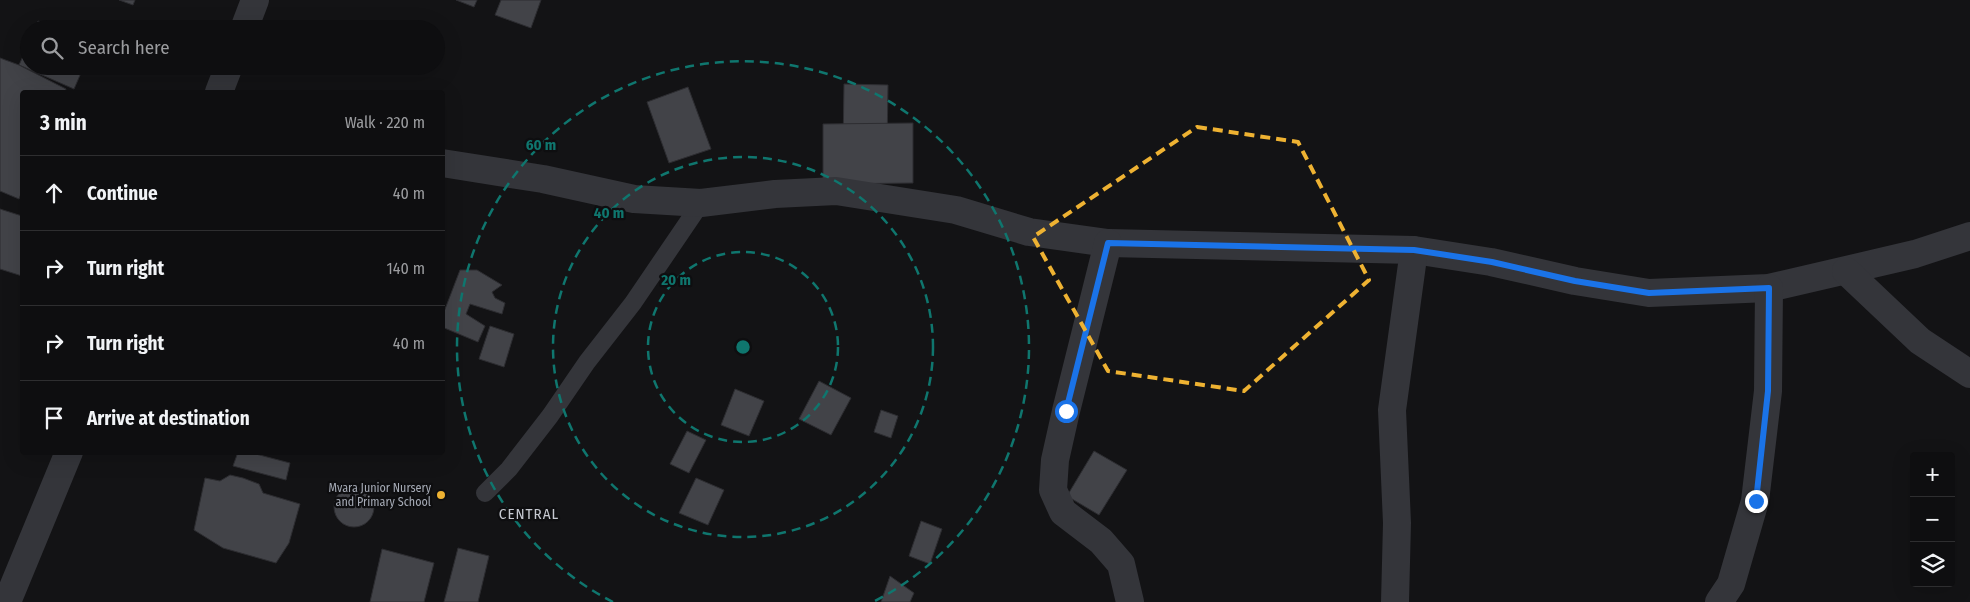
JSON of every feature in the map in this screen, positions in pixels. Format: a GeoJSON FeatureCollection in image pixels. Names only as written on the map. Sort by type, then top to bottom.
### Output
{"type":"FeatureCollection","features":[{"type":"Feature","properties":{"kind":"street"},"geometry":{"type":"LineString","coordinates":[[247,20],[255,0]]}},
{"type":"Feature","properties":{"kind":"street"},"geometry":{"type":"LineString","coordinates":[[219,90],[225,75]]}},
{"type":"Feature","properties":{"kind":"street"},"geometry":{"type":"LineString","coordinates":[[445,163],[543,179],[634,199],[701,203],[775,194],[836,191],[956,210],[1029,232],[1108,243],[1414,250],[1492,262],[1575,281],[1649,293],[1769,288],[1915,254],[1970,236]]}},
{"type":"Feature","properties":{"kind":"street"},"geometry":{"type":"LineString","coordinates":[[1108,243],[1055,460],[1053,490],[1063,512],[1101,541],[1121,564],[1130,602]]}},
{"type":"Feature","properties":{"kind":"street"},"geometry":{"type":"LineString","coordinates":[[1395,602],[1397,523],[1392,410],[1414,250]]}},
{"type":"Feature","properties":{"kind":"street"},"geometry":{"type":"LineString","coordinates":[[1846,271],[1920,341],[1970,372]]}},
{"type":"Feature","properties":{"kind":"street"},"geometry":{"type":"LineString","coordinates":[[1719,602],[1731,584],[1756,501],[1768,391],[1769,288]]}},
{"type":"Feature","properties":{"kind":"street"},"geometry":{"type":"LineString","coordinates":[[7,602],[69,455]]}},
{"type":"Feature","properties":{"kind":"lane"},"geometry":{"type":"LineString","coordinates":[[485,493],[508,469],[550,416],[587,362],[633,303],[701,203]]}},
{"type":"Feature","properties":{"kind":"highlighted area"},"geometry":{"type":"Polygon","coordinates":[[[1197,127],[1298,142],[1369,280],[1244,391],[1108,371],[1033,237],[1197,127]]]}},
{"type":"Feature","properties":{"kind":"building"},"geometry":{"type":"Polygon","coordinates":[[[119,0],[135,0],[133,5],[119,0]]]}},
{"type":"Feature","properties":{"kind":"building"},"geometry":{"type":"Polygon","coordinates":[[[456,0],[477,0],[474,7],[456,0]]]}},
{"type":"Feature","properties":{"kind":"building"},"geometry":{"type":"Polygon","coordinates":[[[501,0],[541,0],[531,28],[495,15],[501,0]]]}},
{"type":"Feature","properties":{"kind":"building"},"geometry":{"type":"Polygon","coordinates":[[[0,58],[20,66],[20,75],[39,75],[66,89],[20,90],[20,196],[19,199],[0,191],[0,58]]]}},
{"type":"Feature","properties":{"kind":"building"},"geometry":{"type":"Polygon","coordinates":[[[42,75],[80,75],[74,89],[42,75]]]}},
{"type":"Feature","properties":{"kind":"building"},"geometry":{"type":"Polygon","coordinates":[[[844,84],[888,85],[887,148],[843,148],[844,84]]]}},
{"type":"Feature","properties":{"kind":"building"},"geometry":{"type":"Polygon","coordinates":[[[688,87],[711,149],[669,163],[647,102],[688,87]]]}},
{"type":"Feature","properties":{"kind":"building"},"geometry":{"type":"Polygon","coordinates":[[[913,123],[913,183],[823,184],[823,124],[913,123]]]}},
{"type":"Feature","properties":{"kind":"building"},"geometry":{"type":"Polygon","coordinates":[[[0,209],[20,215],[20,275],[0,269],[0,209]]]}},
{"type":"Feature","properties":{"kind":"building"},"geometry":{"type":"Polygon","coordinates":[[[460,270],[477,270],[502,285],[492,292],[495,298],[505,303],[502,314],[470,304],[466,314],[485,326],[478,342],[445,328],[445,309],[460,270]]]}},
{"type":"Feature","properties":{"kind":"building"},"geometry":{"type":"Polygon","coordinates":[[[490,326],[514,334],[504,367],[479,359],[490,326]]]}},
{"type":"Feature","properties":{"kind":"building"},"geometry":{"type":"Polygon","coordinates":[[[819,381],[851,398],[831,435],[799,419],[819,381]]]}},
{"type":"Feature","properties":{"kind":"building"},"geometry":{"type":"Polygon","coordinates":[[[735,389],[764,401],[749,436],[721,425],[735,389]]]}},
{"type":"Feature","properties":{"kind":"building"},"geometry":{"type":"Polygon","coordinates":[[[881,410],[898,416],[891,438],[874,432],[881,410]]]}},
{"type":"Feature","properties":{"kind":"building"},"geometry":{"type":"Polygon","coordinates":[[[687,431],[706,440],[689,473],[670,464],[687,431]]]}},
{"type":"Feature","properties":{"kind":"building"},"geometry":{"type":"Polygon","coordinates":[[[1094,451],[1127,470],[1099,515],[1067,496],[1094,451]]]}},
{"type":"Feature","properties":{"kind":"building"},"geometry":{"type":"Polygon","coordinates":[[[237,455],[259,455],[290,463],[286,480],[233,466],[237,455]]]}},
{"type":"Feature","properties":{"kind":"building"},"geometry":{"type":"Polygon","coordinates":[[[230,475],[259,484],[263,493],[300,504],[289,543],[276,563],[223,548],[194,530],[205,478],[220,481],[230,475]]]}},
{"type":"Feature","properties":{"kind":"building"},"geometry":{"type":"Polygon","coordinates":[[[696,478],[724,490],[708,525],[679,513],[696,478]]]}},
{"type":"Feature","properties":{"kind":"building"},"geometry":{"type":"Polygon","coordinates":[[[358,487],[365,490],[371,496],[374,507],[373,515],[365,524],[358,527],[350,527],[343,524],[335,515],[334,503],[337,496],[346,488],[358,487]]]}},
{"type":"Feature","properties":{"kind":"building"},"geometry":{"type":"Polygon","coordinates":[[[921,521],[942,529],[930,564],[909,556],[921,521]]]}},
{"type":"Feature","properties":{"kind":"building"},"geometry":{"type":"Polygon","coordinates":[[[458,548],[489,556],[478,602],[444,602],[458,548]]]}},
{"type":"Feature","properties":{"kind":"building"},"geometry":{"type":"Polygon","coordinates":[[[382,549],[434,563],[424,602],[370,602],[382,549]]]}},
{"type":"Feature","properties":{"kind":"building"},"geometry":{"type":"Polygon","coordinates":[[[890,576],[914,593],[910,602],[881,602],[890,576]]]}},
{"type":"Feature","properties":{"kind":"place","name":"Mvara Junior Nursery and Primary School"},"geometry":{"type":"Point","coordinates":[441,495]}},
{"type":"Feature","properties":{"kind":"district","name":"CENTRAL"},"geometry":{"type":"Point","coordinates":[529,514]}},
{"type":"Feature","properties":{"kind":"route"},"geometry":{"type":"LineString","coordinates":[[1066,411],[1108,243],[1414,250],[1492,262],[1575,281],[1649,293],[1769,288],[1768,391],[1756,501]]}}]}
